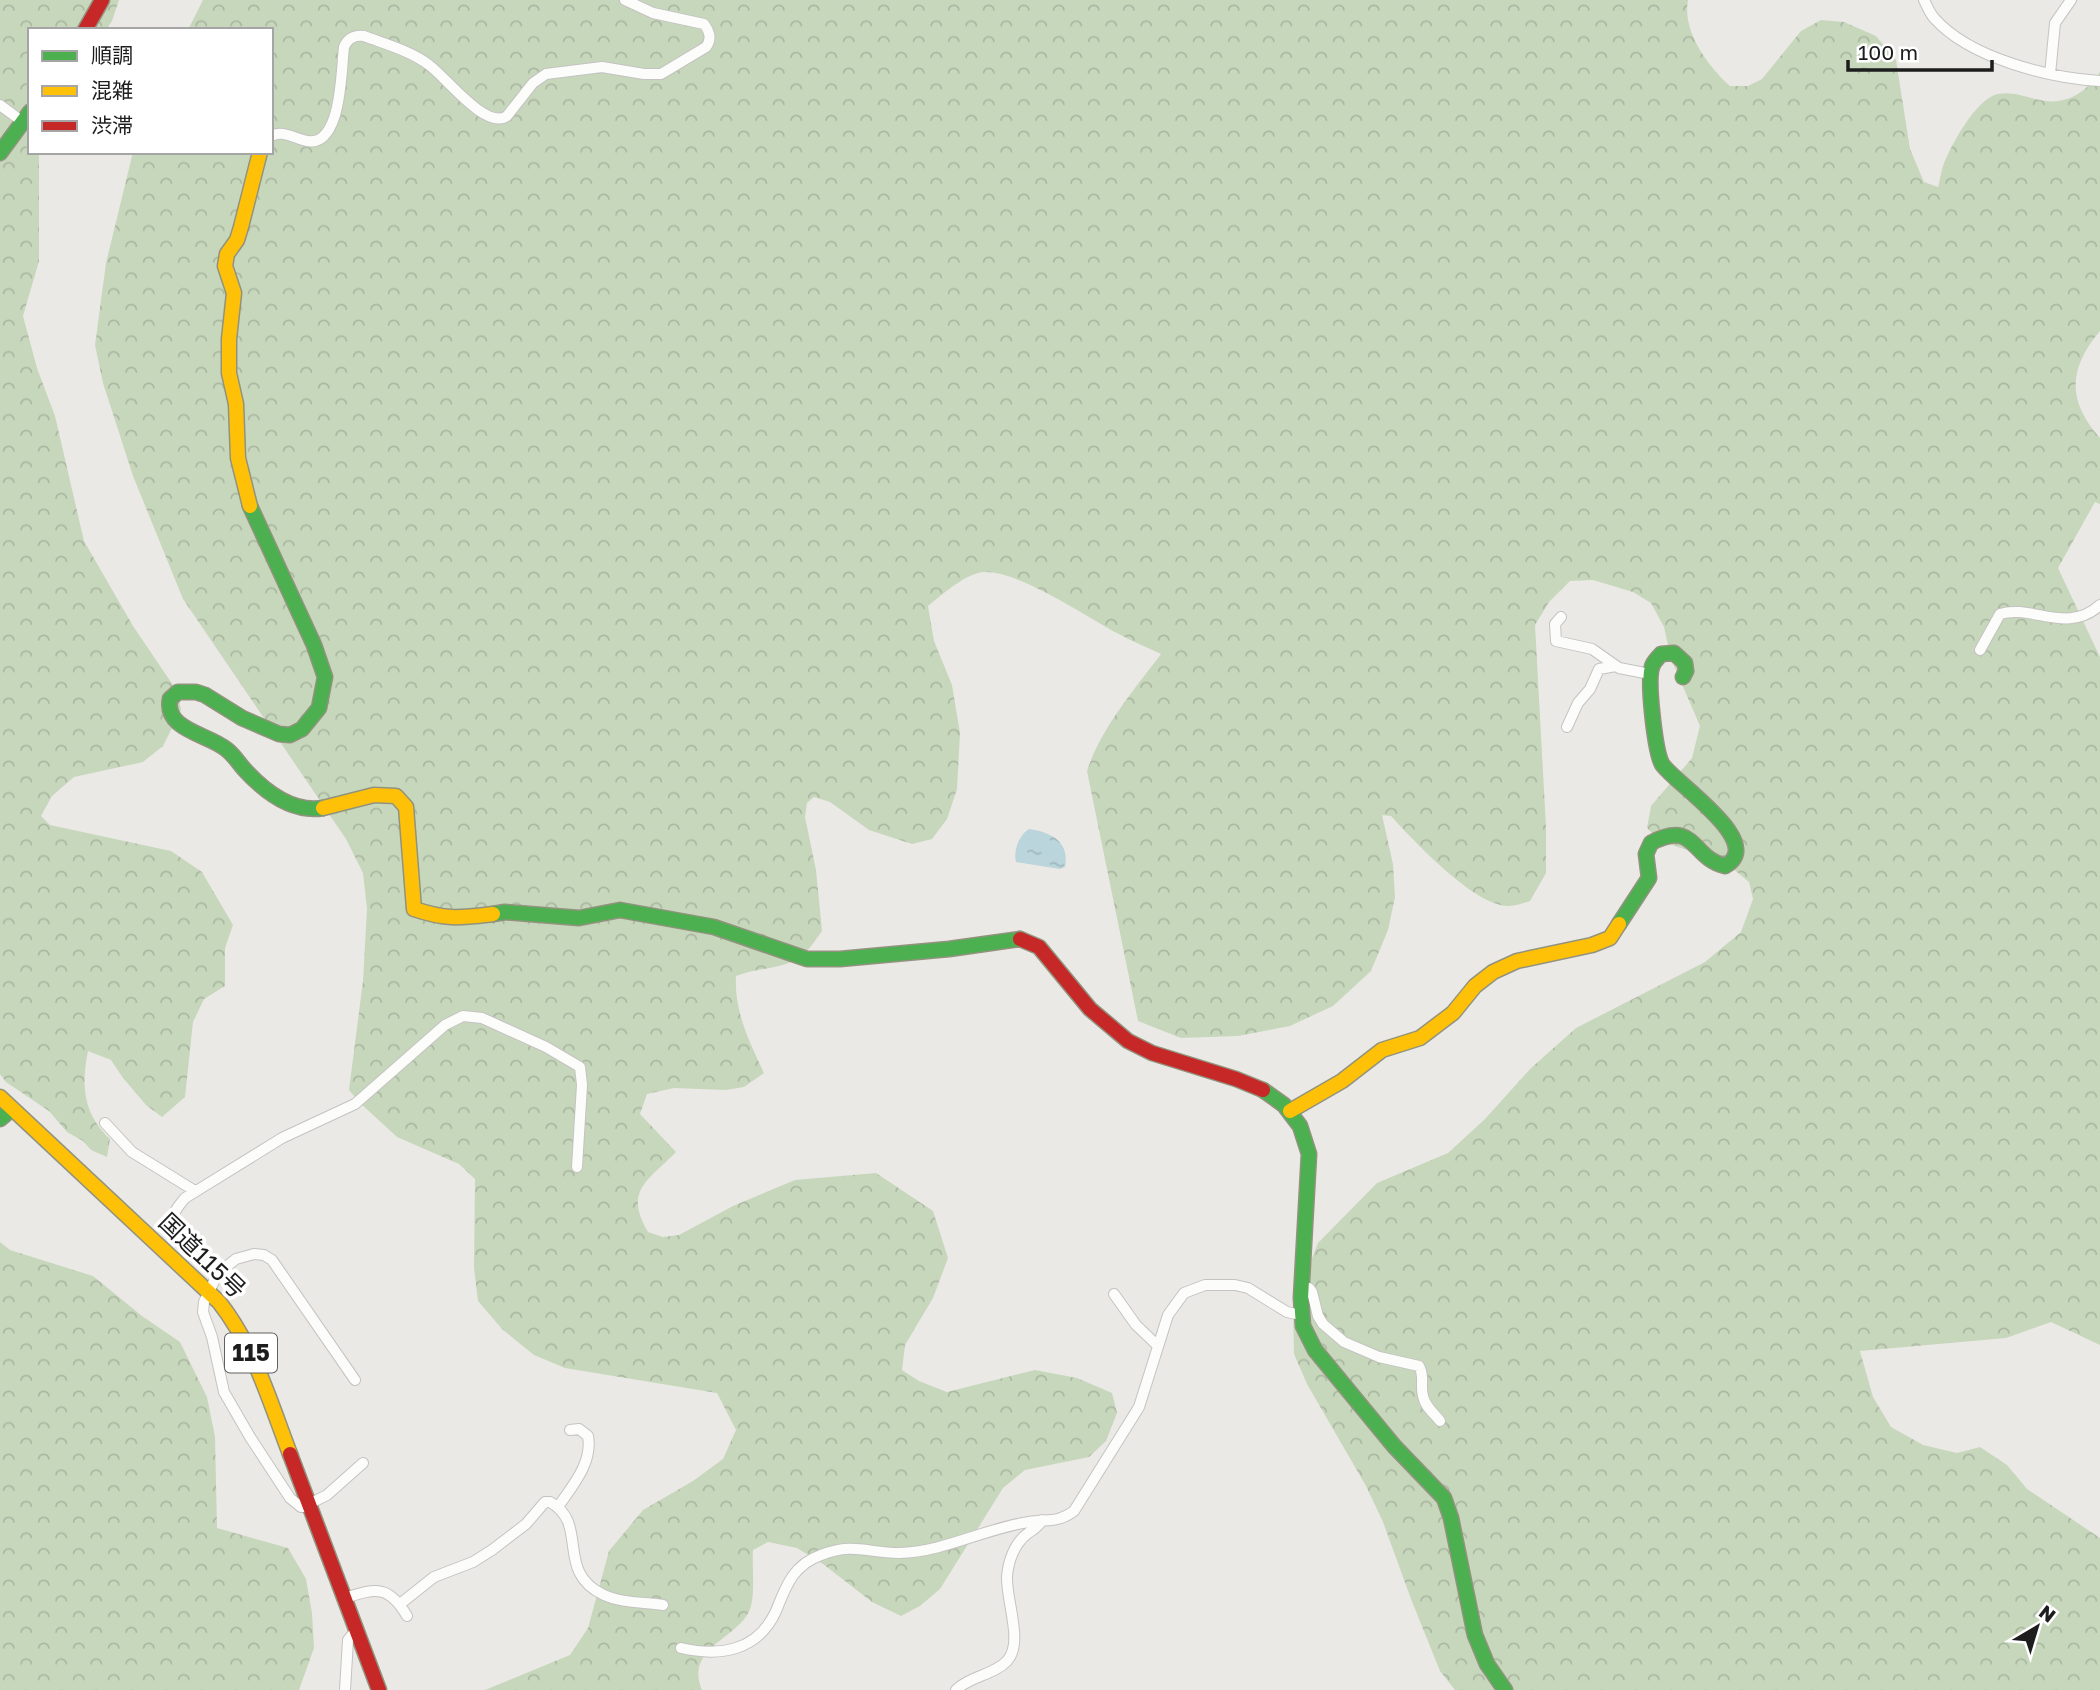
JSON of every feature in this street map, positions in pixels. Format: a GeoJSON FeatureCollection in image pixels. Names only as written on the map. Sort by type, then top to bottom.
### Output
{"type":"FeatureCollection","features":[{"type":"Feature","properties":{"kind":"main road"},"geometry":{"type":"LineString","coordinates":[[86,28],[102,0]]}},
{"type":"Feature","properties":{"kind":"main road"},"geometry":{"type":"LineString","coordinates":[[0,153],[26,117]]}},
{"type":"Feature","properties":{"kind":"main road"},"geometry":{"type":"LineString","coordinates":[[260,154],[237,240],[227,254],[225,266],[234,293],[229,339],[229,373],[236,404],[238,458],[248,501],[314,645],[325,677],[325,686],[319,708],[302,729],[290,735],[267,729],[233,714],[205,695],[187,691],[178,692],[170,699],[169,711],[173,718],[227,750],[255,778],[286,803],[296,807],[310,809],[383,794],[400,799],[408,814],[414,909],[423,913],[452,919],[505,912],[579,918],[620,910],[714,927],[807,959],[839,959],[949,949],[1017,938],[1030,941],[1039,947],[1090,1011],[1130,1042],[1256,1087],[1277,1098],[1300,1124],[1309,1154],[1301,1315],[1305,1333],[1320,1358],[1394,1446],[1444,1498],[1451,1518],[1475,1635],[1488,1664],[1505,1690]]}},
{"type":"Feature","properties":{"kind":"main road"},"geometry":{"type":"LineString","coordinates":[[1290,1111],[1342,1081],[1382,1050],[1420,1038],[1453,1013],[1481,980],[1500,968],[1517,961],[1591,945],[1610,938],[1649,878],[1645,853],[1651,843],[1668,835],[1684,836],[1694,842],[1714,864],[1723,865],[1731,861],[1735,856],[1735,847],[1726,826],[1676,779],[1661,762],[1658,752],[1650,674],[1655,660],[1661,654],[1674,653],[1685,663],[1683,677]]}},
{"type":"Feature","properties":{"kind":"main road","name":"国道115号"},"geometry":{"type":"LineString","coordinates":[[0,1097],[210,1291],[232,1316],[242,1332],[310,1505],[379,1690]]}},
{"type":"Feature","properties":{"kind":"main road"},"geometry":{"type":"LineString","coordinates":[[0,1119],[12,1109]]}},
{"type":"Feature","properties":{"kind":"street"},"geometry":{"type":"LineString","coordinates":[[273,135],[281,133],[308,142],[323,138],[331,127],[340,94],[344,47],[347,41],[355,36],[364,36],[429,64],[478,110],[497,119],[503,119],[515,109],[529,88],[546,74],[602,68],[661,74],[709,43],[710,32],[704,24],[653,13],[625,0]]}},
{"type":"Feature","properties":{"kind":"street"},"geometry":{"type":"LineString","coordinates":[[1924,0],[1934,18],[1951,32],[1987,53],[2020,67],[2073,80],[2100,81]]}},
{"type":"Feature","properties":{"kind":"street"},"geometry":{"type":"LineString","coordinates":[[2050,74],[2055,23],[2071,0]]}},
{"type":"Feature","properties":{"kind":"street"},"geometry":{"type":"LineString","coordinates":[[0,105],[26,117]]}},
{"type":"Feature","properties":{"kind":"street"},"geometry":{"type":"LineString","coordinates":[[1980,650],[1992,624],[2000,614],[2007,611],[2043,617],[2069,617],[2091,613],[2100,606]]}},
{"type":"Feature","properties":{"kind":"street"},"geometry":{"type":"LineString","coordinates":[[1561,617],[1555,624],[1556,642],[1597,651],[1616,666]]}},
{"type":"Feature","properties":{"kind":"street"},"geometry":{"type":"LineString","coordinates":[[1567,727],[1578,703],[1590,690],[1601,668],[1616,666],[1650,674]]}},
{"type":"Feature","properties":{"kind":"street"},"geometry":{"type":"LineString","coordinates":[[218,1273],[182,1235],[175,1220],[178,1207],[185,1198],[282,1138],[346,1110],[445,1025],[463,1016],[494,1022],[580,1066],[582,1085],[577,1167]]}},
{"type":"Feature","properties":{"kind":"street"},"geometry":{"type":"LineString","coordinates":[[105,1123],[132,1152],[195,1191]]}},
{"type":"Feature","properties":{"kind":"street"},"geometry":{"type":"LineString","coordinates":[[355,1380],[272,1261],[264,1255],[244,1255],[218,1273],[204,1303],[203,1312],[225,1392],[250,1437],[290,1498],[300,1507],[310,1505],[327,1495],[363,1463]]}},
{"type":"Feature","properties":{"kind":"street"},"geometry":{"type":"LineString","coordinates":[[681,1648],[714,1653],[727,1652],[750,1643],[772,1617],[789,1579],[804,1564],[820,1555],[853,1547],[880,1552],[917,1551],[1011,1525],[1061,1520],[1074,1511],[1139,1407],[1168,1315],[1190,1289],[1221,1284],[1248,1288],[1287,1312],[1301,1315]]}},
{"type":"Feature","properties":{"kind":"street"},"geometry":{"type":"LineString","coordinates":[[1302,1286],[1312,1292],[1318,1316],[1323,1324],[1344,1342],[1379,1357],[1419,1366],[1422,1370],[1421,1388],[1424,1402],[1440,1421]]}},
{"type":"Feature","properties":{"kind":"street"},"geometry":{"type":"LineString","coordinates":[[1114,1294],[1136,1325],[1158,1346]]}},
{"type":"Feature","properties":{"kind":"street"},"geometry":{"type":"LineString","coordinates":[[558,1507],[573,1486],[590,1450],[588,1436],[579,1429],[569,1430]]}},
{"type":"Feature","properties":{"kind":"street"},"geometry":{"type":"LineString","coordinates":[[400,1604],[434,1577],[473,1562],[492,1550],[526,1524],[545,1503],[553,1503],[568,1520],[575,1566],[593,1588],[615,1598],[663,1605]]}},
{"type":"Feature","properties":{"kind":"street"},"geometry":{"type":"LineString","coordinates":[[956,1690],[965,1682],[1001,1666],[1013,1652],[1015,1639],[1007,1594],[1008,1568],[1020,1541],[1040,1525],[1042,1520]]}},
{"type":"Feature","properties":{"kind":"street"},"geometry":{"type":"LineString","coordinates":[[345,1598],[376,1590],[386,1593],[400,1604],[407,1616]]}},
{"type":"Feature","properties":{"kind":"street"},"geometry":{"type":"LineString","coordinates":[[345,1690],[348,1640],[357,1629]]}},
{"type":"Feature","properties":{"kind":"green space"},"geometry":{"type":"Polygon","coordinates":[[[0,0],[119,0],[107,28],[28,28],[28,154],[39,154],[39,261],[23,316],[37,368],[55,416],[84,541],[133,626],[177,691],[181,710],[163,746],[143,762],[74,777],[52,796],[41,816],[50,825],[171,851],[202,872],[233,925],[225,948],[225,986],[204,999],[193,1022],[185,1097],[162,1117],[146,1105],[111,1060],[88,1051],[86,1098],[94,1119],[110,1139],[107,1157],[91,1150],[83,1141],[67,1132],[49,1111],[6,1082],[0,1074],[0,0]]]}},
{"type":"Feature","properties":{"kind":"green space"},"geometry":{"type":"Polygon","coordinates":[[[203,0],[1688,0],[1689,24],[1698,48],[1730,86],[1748,86],[1762,79],[1801,31],[1821,20],[1844,22],[1876,36],[1896,60],[1910,149],[1924,182],[1938,187],[1951,147],[1973,114],[1990,97],[2010,94],[2046,101],[2062,100],[2084,90],[2100,72],[2100,331],[2082,359],[2076,385],[2082,411],[2100,438],[2100,504],[2095,502],[2058,568],[2100,657],[2100,1345],[2051,1322],[2006,1338],[1860,1351],[1873,1397],[1891,1427],[1923,1445],[1957,1453],[1980,1447],[2007,1465],[2027,1489],[2100,1538],[2100,1690],[1455,1690],[1440,1671],[1383,1522],[1366,1486],[1307,1384],[1294,1354],[1293,1306],[1318,1243],[1377,1183],[1448,1153],[1485,1119],[1530,1069],[1576,1028],[1705,962],[1741,932],[1753,899],[1749,882],[1726,863],[1660,841],[1647,828],[1651,806],[1692,758],[1700,726],[1671,659],[1664,627],[1651,603],[1633,592],[1593,580],[1570,581],[1549,602],[1535,625],[1546,873],[1530,901],[1509,906],[1479,896],[1446,870],[1391,816],[1382,815],[1393,864],[1395,897],[1388,930],[1371,971],[1333,1006],[1290,1026],[1238,1036],[1181,1038],[1138,1021],[1087,771],[1109,725],[1161,654],[1122,636],[1049,594],[1009,576],[992,572],[978,573],[964,579],[928,606],[934,641],[952,685],[960,733],[957,789],[947,819],[932,839],[912,844],[869,830],[830,802],[814,797],[807,803],[805,817],[816,870],[822,931],[798,958],[736,976],[740,1014],[764,1073],[744,1087],[726,1090],[674,1088],[647,1094],[640,1114],[676,1152],[642,1187],[638,1206],[648,1232],[663,1237],[679,1235],[733,1206],[795,1180],[876,1173],[933,1211],[948,1258],[933,1298],[905,1345],[902,1370],[919,1381],[947,1392],[1035,1370],[1077,1378],[1112,1393],[1117,1413],[1106,1441],[1089,1457],[1025,1470],[1003,1488],[940,1589],[920,1606],[901,1616],[872,1602],[823,1564],[797,1548],[768,1542],[753,1550],[752,1599],[746,1617],[707,1653],[701,1663],[698,1675],[702,1690],[485,1690],[570,1655],[588,1628],[609,1551],[643,1510],[693,1481],[723,1459],[736,1430],[717,1393],[565,1368],[534,1355],[502,1329],[478,1301],[474,1268],[475,1179],[459,1164],[397,1137],[349,1090],[363,981],[367,909],[363,873],[346,839],[183,599],[133,476],[103,383],[95,345],[106,263],[133,154],[273,154],[273,28],[189,28],[203,0]]]}},
{"type":"Feature","properties":{"kind":"green space"},"geometry":{"type":"Polygon","coordinates":[[[0,1242],[10,1250],[93,1276],[142,1316],[180,1342],[207,1397],[215,1437],[217,1528],[288,1548],[306,1579],[314,1648],[299,1690],[0,1690],[0,1242]]]}},
{"type":"Feature","properties":{"kind":"water"},"geometry":{"type":"Polygon","coordinates":[[[1029,829],[1057,839],[1066,858],[1065,867],[1060,869],[1016,862],[1018,844],[1029,829]]]}},
{"type":"Feature","properties":{"kind":"traffic: fast"},"geometry":{"type":"LineString","coordinates":[[0,153],[28,115]]}},
{"type":"Feature","properties":{"kind":"traffic: fast"},"geometry":{"type":"LineString","coordinates":[[250,506],[314,645],[325,677],[319,708],[302,729],[290,735],[279,734],[242,718],[196,692],[178,692],[170,699],[170,709],[180,724],[226,749],[252,777],[279,799],[300,807],[323,808]]}},
{"type":"Feature","properties":{"kind":"traffic: fast"},"geometry":{"type":"LineString","coordinates":[[1619,924],[1649,878],[1646,854],[1651,843],[1677,835],[1692,842],[1714,862],[1725,866],[1735,856],[1735,843],[1727,828],[1670,773],[1659,757],[1651,700],[1653,665],[1661,654],[1674,653],[1685,663],[1686,671],[1683,677]]}},
{"type":"Feature","properties":{"kind":"traffic: fast"},"geometry":{"type":"LineString","coordinates":[[493,914],[505,912],[579,918],[620,910],[714,927],[807,959],[840,959],[949,949],[1020,939]]}},
{"type":"Feature","properties":{"kind":"traffic: fast"},"geometry":{"type":"LineString","coordinates":[[1263,1090],[1284,1105],[1300,1126],[1309,1154],[1301,1298],[1303,1326],[1315,1350],[1394,1446],[1444,1498],[1451,1518],[1475,1635],[1487,1664],[1505,1690]]}},
{"type":"Feature","properties":{"kind":"traffic: fast"},"geometry":{"type":"LineString","coordinates":[[0,1119],[12,1109]]}},
{"type":"Feature","properties":{"kind":"traffic: slow"},"geometry":{"type":"LineString","coordinates":[[250,506],[238,458],[236,404],[229,373],[229,339],[234,293],[225,266],[227,254],[237,240],[259,154]]}},
{"type":"Feature","properties":{"kind":"traffic: slow"},"geometry":{"type":"LineString","coordinates":[[323,808],[374,795],[396,796],[406,807],[414,909],[453,917],[493,914]]}},
{"type":"Feature","properties":{"kind":"traffic: slow"},"geometry":{"type":"LineString","coordinates":[[1290,1111],[1342,1081],[1382,1050],[1420,1038],[1453,1013],[1475,986],[1493,972],[1517,961],[1592,945],[1610,938],[1619,924]]}},
{"type":"Feature","properties":{"kind":"traffic: slow"},"geometry":{"type":"LineString","coordinates":[[0,1097],[219,1302],[252,1356],[290,1454]]}},
{"type":"Feature","properties":{"kind":"traffic: jam"},"geometry":{"type":"LineString","coordinates":[[86,28],[102,0]]}},
{"type":"Feature","properties":{"kind":"traffic: jam"},"geometry":{"type":"LineString","coordinates":[[1020,939],[1039,947],[1090,1009],[1128,1041],[1152,1053],[1263,1090]]}},
{"type":"Feature","properties":{"kind":"traffic: jam"},"geometry":{"type":"LineString","coordinates":[[290,1454],[379,1690]]}}]}
